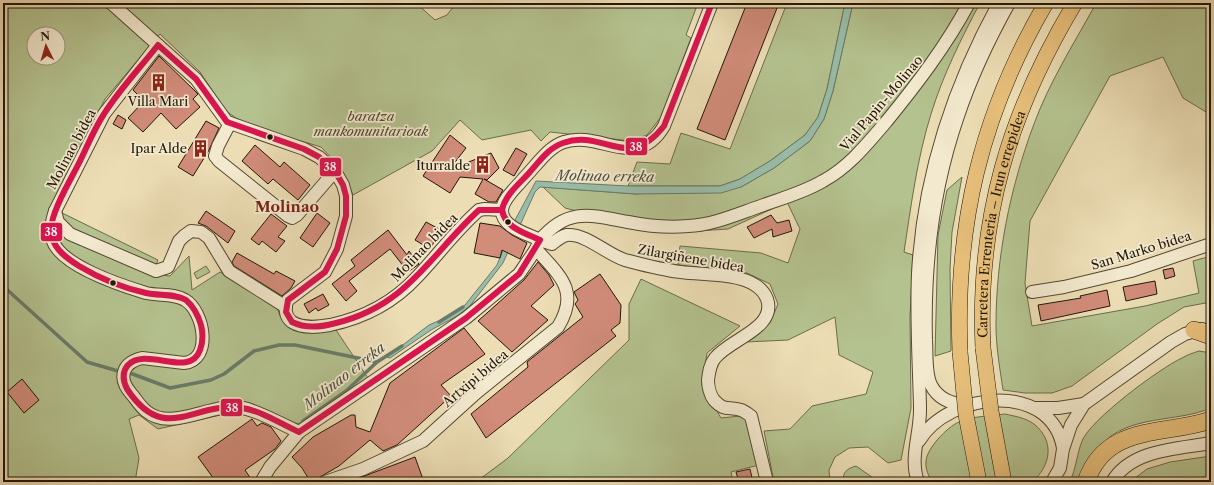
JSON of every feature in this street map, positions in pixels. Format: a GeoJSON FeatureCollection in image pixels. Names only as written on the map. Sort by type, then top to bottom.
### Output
{"type":"FeatureCollection","features":[{"type":"Feature","properties":{"kind":"highway"},"geometry":{"type":"LineString","coordinates":[[1194,330],[1211,336]]}},
{"type":"Feature","properties":{"kind":"highway"},"geometry":{"type":"LineString","coordinates":[[1086,482],[1098,461],[1113,446],[1121,441],[1150,431],[1197,424],[1211,420]]}},
{"type":"Feature","properties":{"kind":"main road","name":"Carretera Errenteria – Irun errepidea"},"geometry":{"type":"LineString","coordinates":[[979,482],[966,415],[960,352],[960,269],[966,217],[975,176],[1000,96],[1027,38],[1046,3]]}},
{"type":"Feature","properties":{"kind":"main road","name":"Carretera Errenteria – Irun errepidea"},"geometry":{"type":"LineString","coordinates":[[1004,482],[991,411],[983,348],[982,305],[986,243],[1003,160],[1017,117],[1034,77],[1075,3]]}},
{"type":"Feature","properties":{"kind":"street"},"geometry":{"type":"LineString","coordinates":[[111,3],[196,79],[227,122],[304,149],[319,157],[335,171],[343,185],[346,196],[344,227],[337,249],[325,272],[313,283],[291,297],[286,307]]}},
{"type":"Feature","properties":{"kind":"street"},"geometry":{"type":"LineString","coordinates":[[502,210],[503,204],[513,190],[552,148],[563,142],[582,140],[628,149],[643,146],[655,139],[664,126],[712,3]]}},
{"type":"Feature","properties":{"kind":"street","name":"Vial Papin-Molinao"},"geometry":{"type":"LineString","coordinates":[[538,244],[548,231],[563,220],[588,215],[605,216],[627,222],[656,226],[688,226],[707,224],[806,190],[823,181],[841,169],[864,148],[908,95],[935,59],[969,3]]}},
{"type":"Feature","properties":{"kind":"street"},"geometry":{"type":"LineString","coordinates":[[966,405],[954,404],[941,397],[924,375],[918,273],[921,235],[938,150],[961,80],[999,3]]}},
{"type":"Feature","properties":{"kind":"street"},"geometry":{"type":"LineString","coordinates":[[918,482],[914,466],[914,452],[920,427],[926,333],[927,273],[936,198],[946,153],[958,116],[987,45],[1009,3]]}},
{"type":"Feature","properties":{"kind":"street","name":"Molinao bidea"},"geometry":{"type":"LineString","coordinates":[[158,46],[104,114],[55,211],[51,223],[52,239],[58,250],[71,261],[94,274],[148,294],[184,299],[194,308],[197,314],[203,340],[202,349],[198,357],[190,362],[184,363],[142,358],[128,364],[124,372],[125,386],[146,411],[159,418],[174,419],[226,406],[244,408],[299,432]]}},
{"type":"Feature","properties":{"kind":"street"},"geometry":{"type":"LineString","coordinates":[[230,123],[218,146],[215,156],[219,161],[292,218],[297,215],[335,171]]}},
{"type":"Feature","properties":{"kind":"street","name":"Molinao bidea"},"geometry":{"type":"LineString","coordinates":[[55,211],[62,226],[70,234],[156,271],[164,270],[171,263],[180,241],[184,236],[191,231],[201,232],[209,238],[229,271],[286,307],[287,316],[293,322],[314,327],[338,323],[370,312],[397,295],[416,278],[450,239],[479,210],[502,210]]}},
{"type":"Feature","properties":{"kind":"street","name":"Artxipi bidea"},"geometry":{"type":"LineString","coordinates":[[325,482],[364,469],[423,441],[476,393],[558,327],[565,315],[569,296],[564,283],[538,244],[505,221],[502,210]]}},
{"type":"Feature","properties":{"kind":"street","name":"Zilargiñene bidea"},"geometry":{"type":"LineString","coordinates":[[538,244],[552,244],[560,237],[568,235],[578,236],[621,259],[653,268],[728,276],[756,285],[765,295],[769,306],[765,318],[758,327],[723,350],[715,358],[709,370],[708,385],[713,398],[723,409],[742,410],[751,416],[767,482]]}},
{"type":"Feature","properties":{"kind":"street"},"geometry":{"type":"LineString","coordinates":[[261,482],[270,467],[299,432],[466,318],[519,274],[538,244]]}},
{"type":"Feature","properties":{"kind":"street","name":"San Marko bidea"},"geometry":{"type":"LineString","coordinates":[[1032,292],[1064,287],[1130,271],[1211,244]]}},
{"type":"Feature","properties":{"kind":"street"},"geometry":{"type":"LineString","coordinates":[[1052,482],[1060,468],[1063,449],[1071,425],[1084,404],[1171,342],[1194,330],[1211,328]]}},
{"type":"Feature","properties":{"kind":"street"},"geometry":{"type":"LineString","coordinates":[[914,452],[922,435],[935,422],[953,411],[966,405],[981,402],[1004,401],[1033,408],[1042,412],[1057,428],[1063,449]]}},
{"type":"Feature","properties":{"kind":"street"},"geometry":{"type":"LineString","coordinates":[[1033,408],[1058,408],[1084,404]]}},
{"type":"Feature","properties":{"kind":"street"},"geometry":{"type":"LineString","coordinates":[[1112,482],[1124,468],[1147,455],[1211,443]]}},
{"type":"Feature","properties":{"kind":"green space","name":"baratza mankomunitarioak"},"geometry":{"type":"Polygon","coordinates":[[[3,3],[416,3],[435,20],[447,15],[456,3],[698,3],[686,35],[691,38],[661,117],[647,135],[631,141],[550,132],[541,141],[531,130],[482,140],[460,120],[432,151],[353,195],[341,168],[321,147],[265,130],[236,118],[226,111],[200,72],[160,34],[105,99],[52,208],[158,260],[152,274],[170,276],[189,256],[192,290],[220,272],[277,307],[280,316],[291,327],[334,327],[368,378],[298,424],[256,407],[158,429],[139,415],[129,419],[139,458],[135,482],[3,482],[3,3]]]}},
{"type":"Feature","properties":{"kind":"green space"},"geometry":{"type":"Polygon","coordinates":[[[787,3],[845,3],[827,89],[818,117],[805,135],[770,161],[740,179],[720,186],[628,186],[637,162],[670,164],[681,133],[730,149],[787,3]]]}},
{"type":"Feature","properties":{"kind":"green space"},"geometry":{"type":"Polygon","coordinates":[[[853,3],[980,3],[941,85],[926,131],[915,183],[904,252],[913,255],[910,317],[911,408],[901,460],[888,463],[868,447],[849,448],[835,457],[829,470],[830,482],[774,482],[764,431],[790,429],[812,406],[866,394],[873,372],[839,355],[835,317],[788,340],[746,342],[770,323],[778,304],[770,284],[747,273],[678,265],[680,246],[761,253],[788,263],[800,229],[787,202],[728,229],[682,232],[630,225],[565,208],[543,187],[636,194],[741,187],[774,168],[810,141],[824,119],[833,91],[853,3]]]}},
{"type":"Feature","properties":{"kind":"green space"},"geometry":{"type":"Polygon","coordinates":[[[1100,3],[1211,3],[1211,115],[1183,98],[1163,57],[1110,76],[1030,221],[1025,283],[1032,326],[1145,306],[1199,293],[1193,261],[1211,256],[1211,302],[1184,307],[1157,324],[1072,386],[1052,393],[1025,393],[1003,390],[998,358],[996,326],[997,300],[1002,249],[1011,198],[1025,148],[1040,109],[1062,64],[1094,7],[1100,3]]]}},
{"type":"Feature","properties":{"kind":"green space"},"geometry":{"type":"Polygon","coordinates":[[[962,177],[952,232],[950,269],[951,351],[935,356],[938,235],[947,190],[962,177]]]}},
{"type":"Feature","properties":{"kind":"green space"},"geometry":{"type":"Polygon","coordinates":[[[206,266],[210,272],[197,279],[194,273],[206,266]]]}},
{"type":"Feature","properties":{"kind":"green space"},"geometry":{"type":"Polygon","coordinates":[[[641,279],[740,326],[707,353],[702,385],[721,418],[740,416],[748,421],[759,465],[731,472],[733,482],[476,482],[508,458],[629,340],[629,304],[641,279]]]}},
{"type":"Feature","properties":{"kind":"green space"},"geometry":{"type":"Polygon","coordinates":[[[1199,351],[1211,353],[1211,408],[1197,413],[1153,420],[1125,428],[1112,435],[1101,445],[1092,457],[1079,482],[1070,482],[1082,441],[1098,421],[1111,408],[1158,372],[1184,357],[1199,351]]]}},
{"type":"Feature","properties":{"kind":"green space"},"geometry":{"type":"Polygon","coordinates":[[[1005,414],[1031,422],[1041,431],[1045,438],[1048,446],[1047,461],[1038,476],[1032,482],[932,482],[926,467],[927,457],[933,445],[943,433],[964,420],[976,417],[1005,414]]]}},
{"type":"Feature","properties":{"kind":"green space"},"geometry":{"type":"Polygon","coordinates":[[[1211,456],[1211,482],[1130,482],[1147,469],[1170,462],[1211,456]]]}},
{"type":"Feature","properties":{"kind":"green space"},"geometry":{"type":"Polygon","coordinates":[[[856,466],[879,482],[843,482],[846,471],[856,466]]]}},
{"type":"Feature","properties":{"kind":"shaded area"},"geometry":{"type":"Polygon","coordinates":[[[845,3],[853,3],[833,91],[824,119],[810,141],[774,168],[741,187],[721,193],[636,194],[540,187],[535,192],[503,263],[469,307],[457,316],[431,330],[390,358],[387,357],[429,325],[450,316],[465,305],[497,265],[515,220],[536,181],[628,186],[720,186],[740,179],[770,161],[805,135],[818,117],[827,89],[845,3]]]}},
{"type":"Feature","properties":{"kind":"building"},"geometry":{"type":"Polygon","coordinates":[[[747,3],[779,3],[725,140],[697,129],[747,3]]]}},
{"type":"Feature","properties":{"kind":"building"},"geometry":{"type":"Polygon","coordinates":[[[159,56],[198,94],[193,99],[200,107],[176,129],[161,113],[143,132],[128,118],[144,101],[133,90],[159,56]]]}},
{"type":"Feature","properties":{"kind":"building"},"geometry":{"type":"Polygon","coordinates":[[[118,115],[126,120],[122,129],[113,124],[118,115]]]}},
{"type":"Feature","properties":{"kind":"building","name":"Ipar Alde"},"geometry":{"type":"Polygon","coordinates":[[[206,121],[219,128],[209,150],[193,176],[178,167],[206,121]]]}},
{"type":"Feature","properties":{"kind":"building"},"geometry":{"type":"Polygon","coordinates":[[[450,135],[466,148],[449,170],[491,153],[499,168],[487,180],[484,179],[503,190],[496,202],[489,202],[475,194],[483,179],[460,177],[450,193],[423,176],[450,135]]]}},
{"type":"Feature","properties":{"kind":"building"},"geometry":{"type":"Polygon","coordinates":[[[255,145],[280,167],[284,162],[310,185],[298,200],[273,179],[268,184],[242,161],[255,145]]]}},
{"type":"Feature","properties":{"kind":"building"},"geometry":{"type":"Polygon","coordinates":[[[516,148],[527,154],[514,176],[503,170],[516,148]]]}},
{"type":"Feature","properties":{"kind":"building"},"geometry":{"type":"Polygon","coordinates":[[[206,211],[235,231],[228,243],[206,226],[198,223],[206,211]]]}},
{"type":"Feature","properties":{"kind":"building"},"geometry":{"type":"Polygon","coordinates":[[[317,213],[330,223],[313,247],[300,238],[317,213]]]}},
{"type":"Feature","properties":{"kind":"building"},"geometry":{"type":"Polygon","coordinates":[[[271,214],[287,226],[278,237],[285,241],[276,252],[262,241],[259,245],[251,239],[271,214]]]}},
{"type":"Feature","properties":{"kind":"building"},"geometry":{"type":"Polygon","coordinates":[[[771,215],[777,223],[789,220],[792,231],[773,237],[772,229],[754,238],[747,227],[771,215]]]}},
{"type":"Feature","properties":{"kind":"building"},"geometry":{"type":"Polygon","coordinates":[[[426,222],[441,230],[430,249],[415,240],[426,222]]]}},
{"type":"Feature","properties":{"kind":"building"},"geometry":{"type":"Polygon","coordinates":[[[480,223],[500,226],[512,235],[527,243],[520,259],[502,250],[500,258],[474,253],[480,223]]]}},
{"type":"Feature","properties":{"kind":"building"},"geometry":{"type":"Polygon","coordinates":[[[388,230],[407,255],[409,251],[419,264],[408,272],[390,249],[349,281],[357,291],[346,301],[332,284],[355,266],[351,260],[388,230]]]}},
{"type":"Feature","properties":{"kind":"building"},"geometry":{"type":"Polygon","coordinates":[[[237,253],[274,274],[276,271],[295,281],[291,288],[282,296],[234,266],[232,262],[237,253]]]}},
{"type":"Feature","properties":{"kind":"building"},"geometry":{"type":"Polygon","coordinates":[[[538,262],[549,275],[554,285],[531,306],[548,320],[512,352],[478,321],[524,280],[538,262]]]}},
{"type":"Feature","properties":{"kind":"building"},"geometry":{"type":"Polygon","coordinates":[[[1173,268],[1175,276],[1165,279],[1163,270],[1173,268]]]}},
{"type":"Feature","properties":{"kind":"building"},"geometry":{"type":"Polygon","coordinates":[[[600,274],[621,305],[620,323],[611,330],[616,336],[486,438],[471,414],[528,367],[527,362],[583,317],[575,304],[578,300],[574,292],[600,274]]]}},
{"type":"Feature","properties":{"kind":"building"},"geometry":{"type":"Polygon","coordinates":[[[1155,281],[1157,294],[1126,301],[1123,287],[1155,281]]]}},
{"type":"Feature","properties":{"kind":"building"},"geometry":{"type":"Polygon","coordinates":[[[1107,290],[1110,306],[1041,321],[1038,305],[1081,298],[1080,296],[1107,290]]]}},
{"type":"Feature","properties":{"kind":"building"},"geometry":{"type":"Polygon","coordinates":[[[323,294],[329,305],[318,311],[316,308],[309,313],[304,304],[323,294]]]}},
{"type":"Feature","properties":{"kind":"building"},"geometry":{"type":"Polygon","coordinates":[[[464,328],[485,354],[441,385],[451,396],[397,445],[383,451],[370,440],[339,466],[320,477],[316,482],[316,480],[310,481],[302,468],[292,457],[313,437],[351,415],[355,415],[356,427],[370,432],[390,383],[464,328]]]}},
{"type":"Feature","properties":{"kind":"building"},"geometry":{"type":"Polygon","coordinates":[[[22,379],[39,400],[24,413],[7,392],[22,379]]]}},
{"type":"Feature","properties":{"kind":"building"},"geometry":{"type":"Polygon","coordinates":[[[252,419],[257,426],[262,423],[271,427],[281,441],[275,449],[245,470],[253,482],[233,482],[229,477],[222,482],[216,482],[198,457],[252,419]]]}},
{"type":"Feature","properties":{"kind":"building"},"geometry":{"type":"Polygon","coordinates":[[[415,457],[424,482],[351,481],[415,457]]]}},
{"type":"Feature","properties":{"kind":"building"},"geometry":{"type":"Polygon","coordinates":[[[750,469],[753,482],[739,482],[736,472],[750,469]]]}},
{"type":"Feature","properties":{"kind":"waterway"},"geometry":{"type":"LineString","coordinates":[[3,286],[87,362],[118,371]]}},
{"type":"Feature","properties":{"kind":"waterway","name":"Molinao erreka"},"geometry":{"type":"LineString","coordinates":[[439,322],[463,307]]}},
{"type":"Feature","properties":{"kind":"waterway"},"geometry":{"type":"LineString","coordinates":[[130,373],[170,388],[211,380],[224,374],[254,351],[279,345],[295,345],[377,362]]}},
{"type":"Feature","properties":{"kind":"waterway","name":"Molinao erreka"},"geometry":{"type":"LineString","coordinates":[[303,421],[346,391],[377,362],[402,346]]}},
{"type":"Feature","properties":{"kind":"transit line","name":"38"},"geometry":{"type":"LineString","coordinates":[[502,210],[506,199],[513,190],[544,156],[558,145],[578,140],[627,148],[638,146],[651,140],[664,126],[712,3]]}},
{"type":"Feature","properties":{"kind":"transit line","name":"38"},"geometry":{"type":"LineString","coordinates":[[158,45],[196,79],[227,122],[304,149],[319,157],[335,171],[343,185],[346,196],[346,216],[337,249],[325,272],[288,300],[286,312],[292,322],[303,326],[325,326],[361,315],[381,304],[400,292],[416,277],[479,210],[502,210],[511,226],[540,240],[519,274],[466,318],[299,432],[264,415],[242,408],[209,410],[180,417],[167,418],[154,415],[141,406],[127,389],[124,380],[126,368],[136,360],[145,359],[187,362],[195,358],[202,344],[201,325],[195,311],[189,302],[181,298],[137,291],[111,282],[79,266],[62,254],[54,242],[51,231],[53,218],[60,199],[100,120],[116,96],[158,45]]}},
{"type":"Feature","properties":{"kind":"place","name":"Villa Mari"},"geometry":{"type":"Point","coordinates":[158,82]}},
{"type":"Feature","properties":{"kind":"place","name":"Ipar Alde"},"geometry":{"type":"Point","coordinates":[200,148]}},
{"type":"Feature","properties":{"kind":"place","name":"Iturralde"},"geometry":{"type":"Point","coordinates":[483,165]}},
{"type":"Feature","properties":{"kind":"district","name":"Molinao"},"geometry":{"type":"Point","coordinates":[287,206]}}]}
